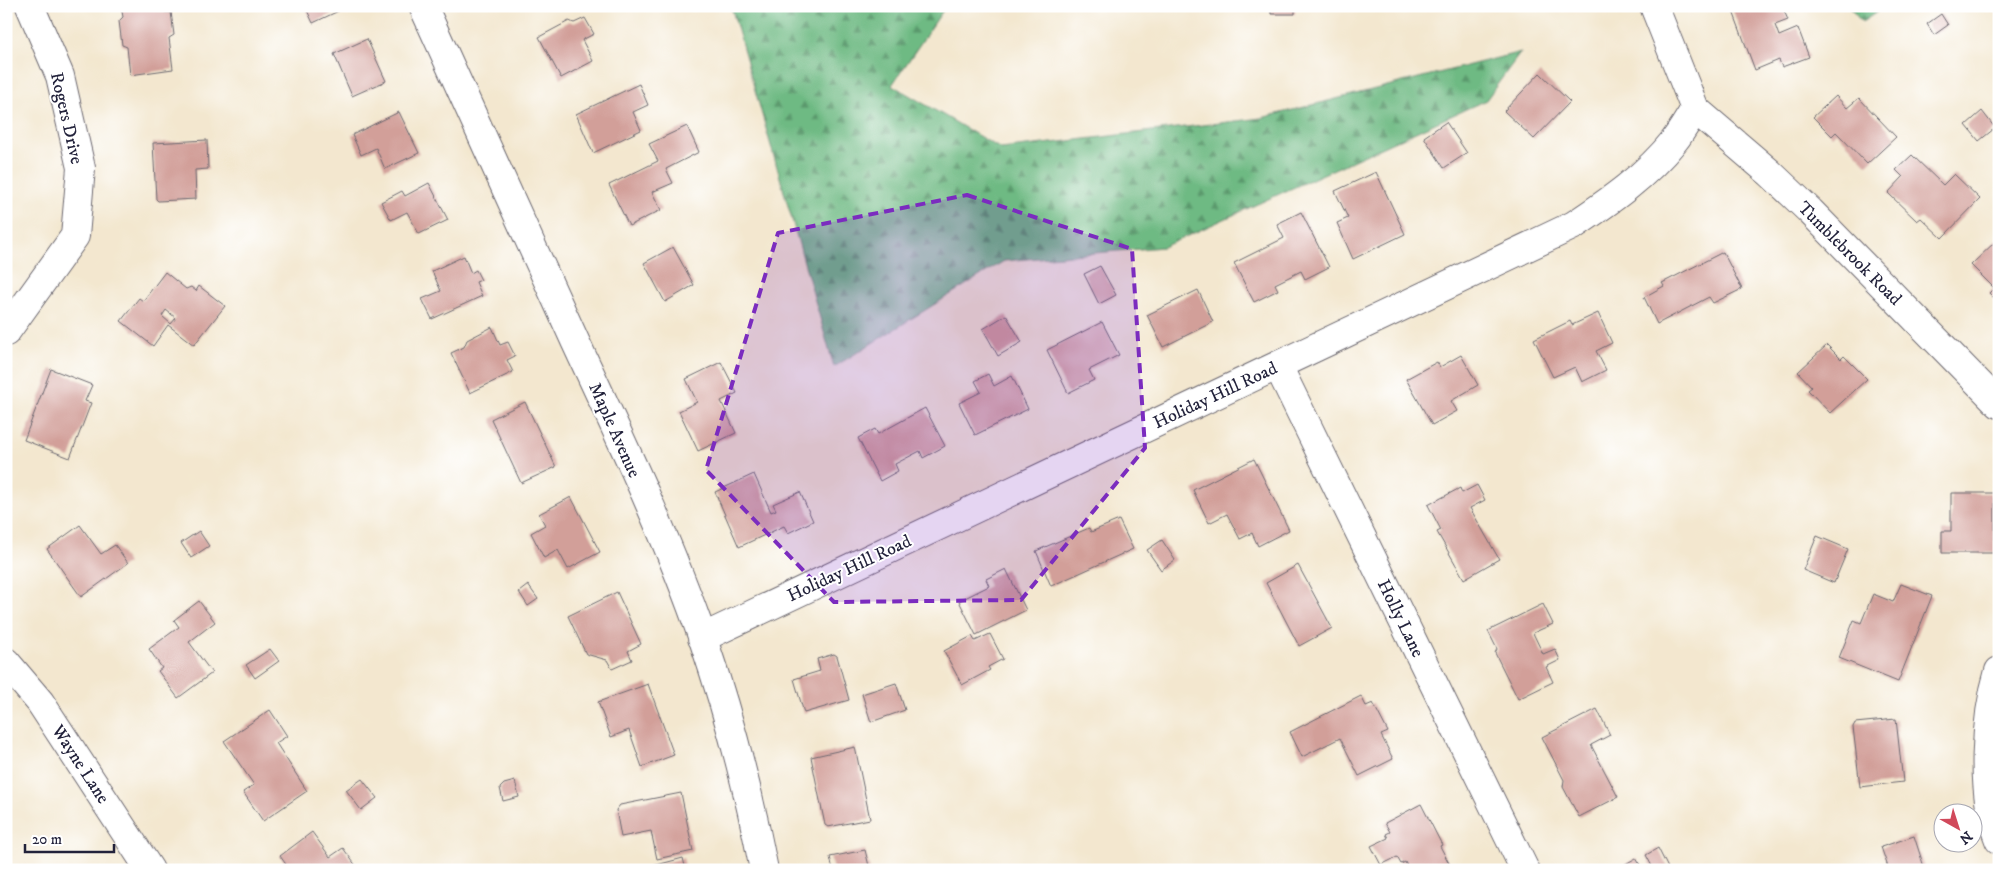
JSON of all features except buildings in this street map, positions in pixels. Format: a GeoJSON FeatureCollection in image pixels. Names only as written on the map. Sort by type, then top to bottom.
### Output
{"type":"FeatureCollection","features":[{"type":"Feature","properties":{"kind":"street","name":"Rogers Drive"},"geometry":{"type":"LineString","coordinates":[[6,332],[75,236],[80,168],[60,76],[30,6]]}},
{"type":"Feature","properties":{"kind":"street","name":"Maple Avenue"},"geometry":{"type":"LineString","coordinates":[[423,6],[608,412],[675,566],[722,697],[741,765],[764,870]]}},
{"type":"Feature","properties":{"kind":"street"},"geometry":{"type":"LineString","coordinates":[[1654,6],[1694,109]]}},
{"type":"Feature","properties":{"kind":"street","name":"Holiday Hill Road"},"geometry":{"type":"LineString","coordinates":[[702,638],[1574,225],[1611,201],[1644,173],[1674,141],[1694,109]]}},
{"type":"Feature","properties":{"kind":"street","name":"Tumblebrook Road"},"geometry":{"type":"LineString","coordinates":[[1694,109],[1810,211],[1999,404]]}},
{"type":"Feature","properties":{"kind":"street","name":"Holly Lane"},"geometry":{"type":"LineString","coordinates":[[1278,366],[1525,870]]}},
{"type":"Feature","properties":{"kind":"street","name":"Wayne Lane"},"geometry":{"type":"LineString","coordinates":[[6,662],[40,702],[150,870]]}},
{"type":"Feature","properties":{"kind":"street"},"geometry":{"type":"LineString","coordinates":[[1999,671],[1992,696],[1987,743],[1988,791],[1999,840]]}},
{"type":"Feature","properties":{"kind":"highlighted area"},"geometry":{"type":"Polygon","coordinates":[[[967,195],[1132,249],[1145,448],[1021,600],[834,602],[706,470],[778,233],[967,195]]]}},
{"type":"Feature","properties":{"kind":"green space"},"geometry":{"type":"Polygon","coordinates":[[[731,6],[946,6],[892,85],[1001,149],[1261,118],[1521,52],[1486,100],[1163,247],[1004,261],[834,367],[731,6]]]}},
{"type":"Feature","properties":{"kind":"green space"},"geometry":{"type":"Polygon","coordinates":[[[1848,6],[1886,6],[1862,22],[1848,6]]]}}]}
